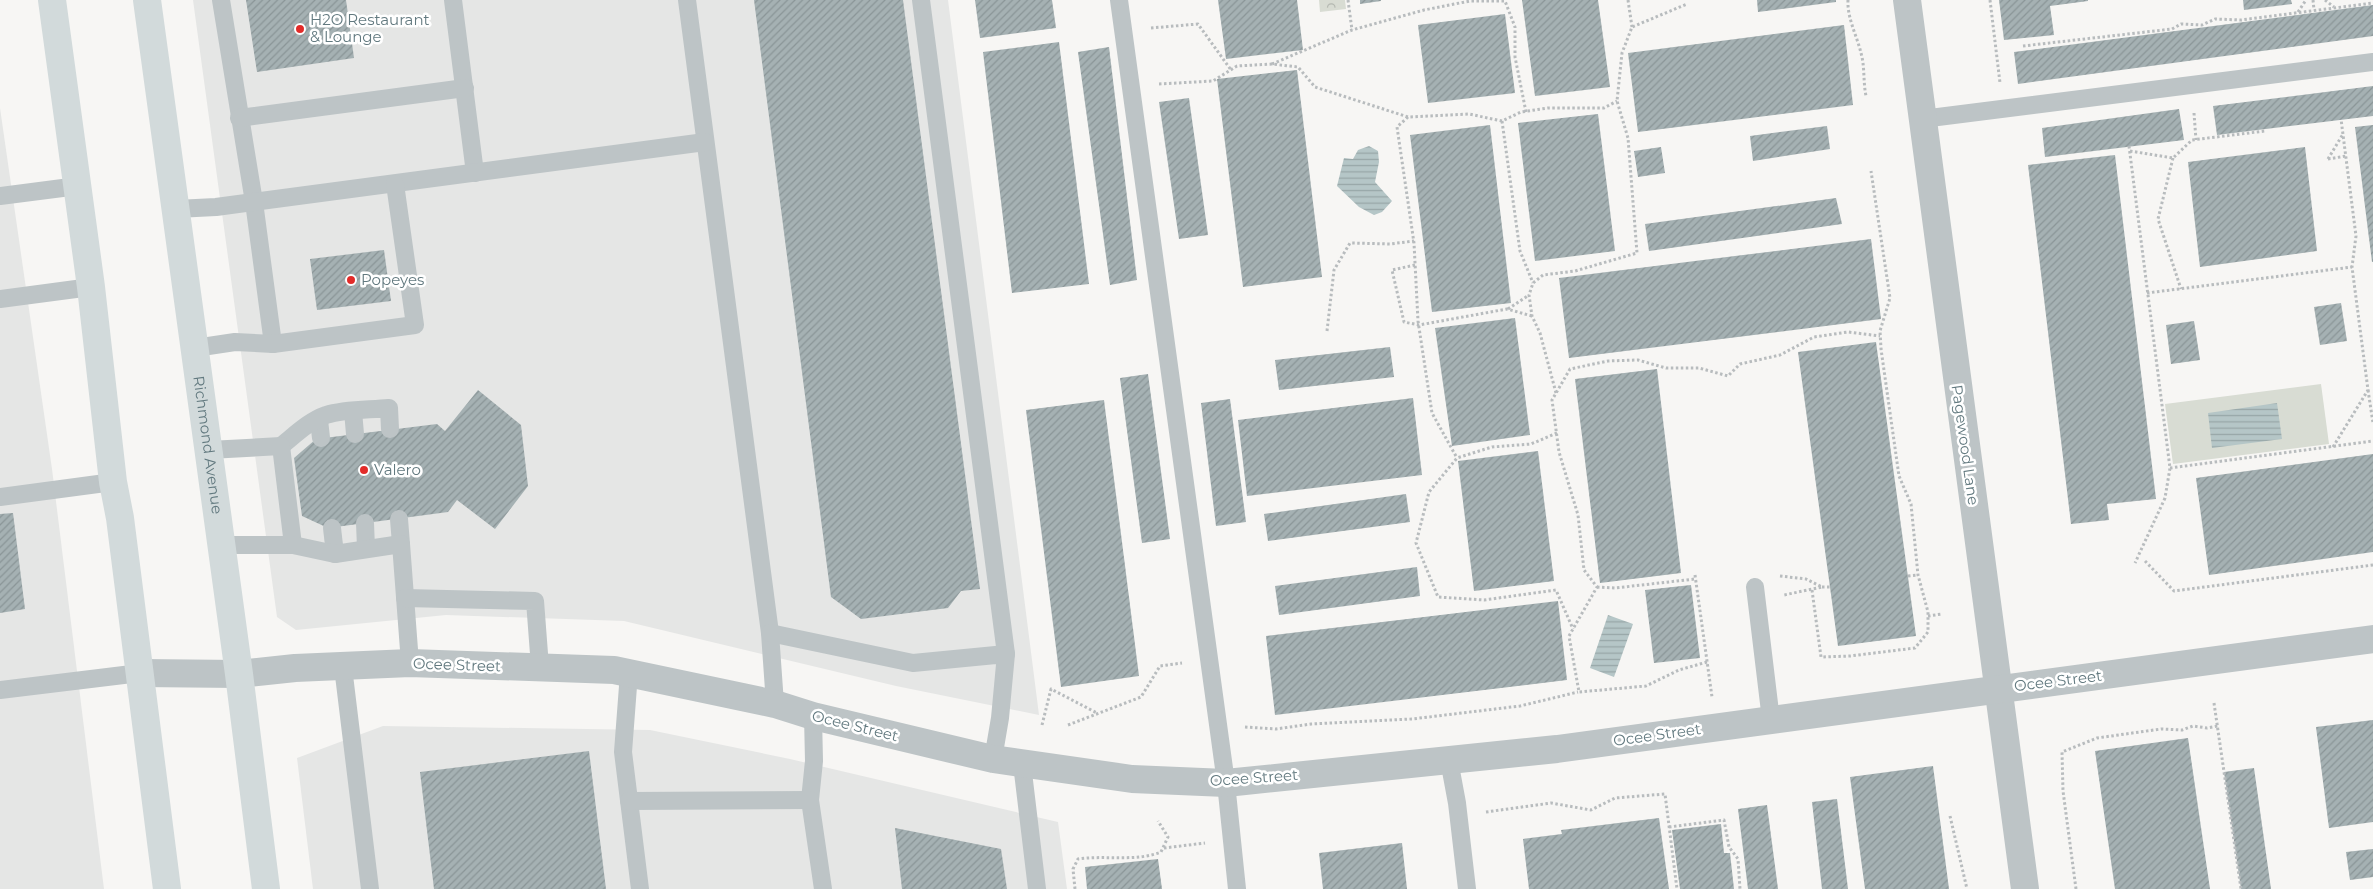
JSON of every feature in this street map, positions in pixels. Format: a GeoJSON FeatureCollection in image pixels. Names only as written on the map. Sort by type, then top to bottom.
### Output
{"type":"FeatureCollection","features":[{"type":"Feature","properties":{"kind":"main road"},"geometry":{"type":"LineString","coordinates":[[52,0],[78,186],[113,482],[120,518],[167,889]]}},
{"type":"Feature","properties":{"kind":"main road","name":"Richmond Avenue"},"geometry":{"type":"LineString","coordinates":[[147,0],[222,545],[266,889]]}},
{"type":"Feature","properties":{"kind":"street","name":"Pagewood Lane"},"geometry":{"type":"LineString","coordinates":[[1907,0],[2025,889]]}},
{"type":"Feature","properties":{"kind":"street","name":"Ocee Street"},"geometry":{"type":"LineString","coordinates":[[140,673],[239,674],[295,668],[410,663],[614,670],[775,704],[812,716],[993,759],[1132,779],[1226,783],[1557,749],[2373,639]]}},
{"type":"Feature","properties":{"kind":"lane"},"geometry":{"type":"LineString","coordinates":[[221,0],[254,202],[273,344]]}},
{"type":"Feature","properties":{"kind":"lane"},"geometry":{"type":"LineString","coordinates":[[453,0],[475,173]]}},
{"type":"Feature","properties":{"kind":"lane"},"geometry":{"type":"LineString","coordinates":[[688,0],[770,634],[775,704]]}},
{"type":"Feature","properties":{"kind":"lane"},"geometry":{"type":"LineString","coordinates":[[921,0],[1006,654],[1000,718],[993,759]]}},
{"type":"Feature","properties":{"kind":"lane"},"geometry":{"type":"LineString","coordinates":[[1119,0],[1226,783],[1237,889]]}},
{"type":"Feature","properties":{"kind":"lane"},"geometry":{"type":"LineString","coordinates":[[1922,119],[2373,62]]}},
{"type":"Feature","properties":{"kind":"lane"},"geometry":{"type":"LineString","coordinates":[[239,118],[465,88]]}},
{"type":"Feature","properties":{"kind":"lane"},"geometry":{"type":"LineString","coordinates":[[176,209],[216,207],[705,142]]}},
{"type":"Feature","properties":{"kind":"lane"},"geometry":{"type":"LineString","coordinates":[[195,348],[235,342],[273,344],[415,325],[395,184]]}},
{"type":"Feature","properties":{"kind":"lane"},"geometry":{"type":"LineString","coordinates":[[0,196],[78,186]]}},
{"type":"Feature","properties":{"kind":"lane"},"geometry":{"type":"LineString","coordinates":[[0,299],[91,287]]}},
{"type":"Feature","properties":{"kind":"lane"},"geometry":{"type":"LineString","coordinates":[[209,450],[281,446],[304,428],[327,415],[353,411],[389,408],[390,429]]}},
{"type":"Feature","properties":{"kind":"lane"},"geometry":{"type":"LineString","coordinates":[[353,411],[355,434]]}},
{"type":"Feature","properties":{"kind":"lane"},"geometry":{"type":"LineString","coordinates":[[319,420],[321,438]]}},
{"type":"Feature","properties":{"kind":"lane"},"geometry":{"type":"LineString","coordinates":[[281,446],[293,545]]}},
{"type":"Feature","properties":{"kind":"lane"},"geometry":{"type":"LineString","coordinates":[[0,497],[113,482]]}},
{"type":"Feature","properties":{"kind":"lane"},"geometry":{"type":"LineString","coordinates":[[399,519],[410,663]]}},
{"type":"Feature","properties":{"kind":"lane"},"geometry":{"type":"LineString","coordinates":[[365,523],[366,548]]}},
{"type":"Feature","properties":{"kind":"lane"},"geometry":{"type":"LineString","coordinates":[[332,528],[334,554]]}},
{"type":"Feature","properties":{"kind":"lane"},"geometry":{"type":"LineString","coordinates":[[222,545],[293,545],[334,554],[401,544]]}},
{"type":"Feature","properties":{"kind":"lane"},"geometry":{"type":"LineString","coordinates":[[1756,594],[1772,720]]}},
{"type":"Feature","properties":{"kind":"lane"},"geometry":{"type":"LineString","coordinates":[[405,598],[535,601],[540,668]]}},
{"type":"Feature","properties":{"kind":"lane"},"geometry":{"type":"LineString","coordinates":[[770,634],[913,664],[1006,654]]}},
{"type":"Feature","properties":{"kind":"lane"},"geometry":{"type":"LineString","coordinates":[[343,667],[370,889]]}},
{"type":"Feature","properties":{"kind":"lane"},"geometry":{"type":"LineString","coordinates":[[0,690],[140,673]]}},
{"type":"Feature","properties":{"kind":"lane"},"geometry":{"type":"LineString","coordinates":[[629,673],[623,752],[640,889]]}},
{"type":"Feature","properties":{"kind":"lane"},"geometry":{"type":"LineString","coordinates":[[812,716],[814,761],[810,800],[823,889]]}},
{"type":"Feature","properties":{"kind":"lane"},"geometry":{"type":"LineString","coordinates":[[1449,760],[1467,889]]}},
{"type":"Feature","properties":{"kind":"lane"},"geometry":{"type":"LineString","coordinates":[[1022,764],[1037,889]]}},
{"type":"Feature","properties":{"kind":"lane"},"geometry":{"type":"LineString","coordinates":[[629,801],[810,800]]}},
{"type":"Feature","properties":{"kind":"path"},"geometry":{"type":"LineString","coordinates":[[1348,0],[1352,30]]}},
{"type":"Feature","properties":{"kind":"path"},"geometry":{"type":"LineString","coordinates":[[1556,394],[1540,333],[1532,316],[1529,295],[1533,282],[1542,274],[1575,271],[1637,253],[1628,138],[1617,101],[1622,53],[1632,27],[1628,0]]}},
{"type":"Feature","properties":{"kind":"path"},"geometry":{"type":"LineString","coordinates":[[1848,0],[1848,10],[1862,56],[1862,82],[1866,96]]}},
{"type":"Feature","properties":{"kind":"path"},"geometry":{"type":"LineString","coordinates":[[1990,0],[2002,108]]}},
{"type":"Feature","properties":{"kind":"path"},"geometry":{"type":"LineString","coordinates":[[2298,12],[2306,0]]}},
{"type":"Feature","properties":{"kind":"path"},"geometry":{"type":"LineString","coordinates":[[2313,0],[2314,10]]}},
{"type":"Feature","properties":{"kind":"path"},"geometry":{"type":"LineString","coordinates":[[2325,0],[2335,8]]}},
{"type":"Feature","properties":{"kind":"path"},"geometry":{"type":"LineString","coordinates":[[1272,64],[1352,30],[1424,10],[1470,1],[1505,1],[1515,26],[1515,57],[1526,112]]}},
{"type":"Feature","properties":{"kind":"path"},"geometry":{"type":"LineString","coordinates":[[2023,46],[2172,29],[2181,24],[2202,25],[2215,19],[2241,20],[2373,3]]}},
{"type":"Feature","properties":{"kind":"path"},"geometry":{"type":"LineString","coordinates":[[1632,27],[1687,4]]}},
{"type":"Feature","properties":{"kind":"path"},"geometry":{"type":"LineString","coordinates":[[1124,31],[1198,24],[1231,70]]}},
{"type":"Feature","properties":{"kind":"path"},"geometry":{"type":"LineString","coordinates":[[1131,86],[1213,81],[1237,66],[1272,64],[1298,67],[1315,87],[1408,117],[1469,114],[1502,121],[1526,112],[1548,108],[1604,108],[1617,101]]}},
{"type":"Feature","properties":{"kind":"path"},"geometry":{"type":"LineString","coordinates":[[1408,117],[1397,126],[1414,241],[1419,325],[1432,413],[1457,458]]}},
{"type":"Feature","properties":{"kind":"path"},"geometry":{"type":"LineString","coordinates":[[2341,120],[2356,236],[2352,267],[2373,423]]}},
{"type":"Feature","properties":{"kind":"path"},"geometry":{"type":"LineString","coordinates":[[1502,121],[1520,252],[1533,282]]}},
{"type":"Feature","properties":{"kind":"path"},"geometry":{"type":"LineString","coordinates":[[2181,288],[2158,218],[2173,158],[2192,140],[2265,131]]}},
{"type":"Feature","properties":{"kind":"path"},"geometry":{"type":"LineString","coordinates":[[2343,134],[2328,159],[2346,156]]}},
{"type":"Feature","properties":{"kind":"path"},"geometry":{"type":"LineString","coordinates":[[2135,562],[2165,498],[2170,468],[2130,148],[2173,158]]}},
{"type":"Feature","properties":{"kind":"path"},"geometry":{"type":"LineString","coordinates":[[1812,590],[1821,657],[1914,648],[1928,632],[1928,616],[1918,576],[1911,504],[1899,476],[1880,336],[1890,298],[1871,171]]}},
{"type":"Feature","properties":{"kind":"path"},"geometry":{"type":"LineString","coordinates":[[1327,331],[1334,270],[1350,243],[1390,244],[1414,241]]}},
{"type":"Feature","properties":{"kind":"path"},"geometry":{"type":"LineString","coordinates":[[1415,265],[1392,270],[1404,322],[1419,325],[1507,309],[1529,295]]}},
{"type":"Feature","properties":{"kind":"path"},"geometry":{"type":"LineString","coordinates":[[2148,293],[2352,267]]}},
{"type":"Feature","properties":{"kind":"path"},"geometry":{"type":"LineString","coordinates":[[1507,309],[1532,316]]}},
{"type":"Feature","properties":{"kind":"path"},"geometry":{"type":"LineString","coordinates":[[1716,727],[1695,577],[1615,588],[1597,587],[1584,570],[1578,515],[1560,452],[1552,400],[1570,369],[1608,361],[1638,360],[1666,368],[1699,368],[1728,376],[1740,364],[1780,355],[1814,337],[1848,332],[1880,336]]}},
{"type":"Feature","properties":{"kind":"path"},"geometry":{"type":"LineString","coordinates":[[2333,447],[2368,390]]}},
{"type":"Feature","properties":{"kind":"path"},"geometry":{"type":"LineString","coordinates":[[1557,433],[1531,444],[1492,447],[1457,458],[1429,492],[1416,543],[1438,598],[1484,600],[1556,590],[1573,630]]}},
{"type":"Feature","properties":{"kind":"path"},"geometry":{"type":"LineString","coordinates":[[2170,468],[2373,441]]}},
{"type":"Feature","properties":{"kind":"path"},"geometry":{"type":"LineString","coordinates":[[2145,561],[2174,592],[2373,566]]}},
{"type":"Feature","properties":{"kind":"path"},"geometry":{"type":"LineString","coordinates":[[1771,576],[1806,579],[1822,587]]}},
{"type":"Feature","properties":{"kind":"path"},"geometry":{"type":"LineString","coordinates":[[1908,576],[1918,576]]}},
{"type":"Feature","properties":{"kind":"path"},"geometry":{"type":"LineString","coordinates":[[1579,692],[1569,636],[1597,587]]}},
{"type":"Feature","properties":{"kind":"path"},"geometry":{"type":"LineString","coordinates":[[1756,594],[1830,587]]}},
{"type":"Feature","properties":{"kind":"path"},"geometry":{"type":"LineString","coordinates":[[1928,616],[1942,614]]}},
{"type":"Feature","properties":{"kind":"path"},"geometry":{"type":"LineString","coordinates":[[1068,725],[1141,697],[1160,666],[1208,660]]}},
{"type":"Feature","properties":{"kind":"path"},"geometry":{"type":"LineString","coordinates":[[1217,725],[1276,729],[1311,724],[1412,719],[1520,706],[1579,692],[1646,686],[1679,670],[1707,662]]}},
{"type":"Feature","properties":{"kind":"path"},"geometry":{"type":"LineString","coordinates":[[1042,725],[1051,689],[1097,714]]}},
{"type":"Feature","properties":{"kind":"path"},"geometry":{"type":"LineString","coordinates":[[2214,703],[2241,889]]}},
{"type":"Feature","properties":{"kind":"path"},"geometry":{"type":"LineString","coordinates":[[2076,889],[2063,791],[2062,752],[2097,738],[2160,729],[2182,730],[2193,726],[2207,728],[2218,726]]}},
{"type":"Feature","properties":{"kind":"path"},"geometry":{"type":"LineString","coordinates":[[1458,816],[1550,803],[1591,810],[1615,798],[1665,794],[1677,889]]}},
{"type":"Feature","properties":{"kind":"path"},"geometry":{"type":"LineString","coordinates":[[1950,816],[1967,889]]}},
{"type":"Feature","properties":{"kind":"path"},"geometry":{"type":"LineString","coordinates":[[1669,827],[1724,820],[1729,847],[1738,859],[1740,889]]}},
{"type":"Feature","properties":{"kind":"path"},"geometry":{"type":"LineString","coordinates":[[1075,889],[1073,869],[1078,859],[1097,856],[1149,857],[1161,852],[1168,837],[1158,821]]}},
{"type":"Feature","properties":{"kind":"path"},"geometry":{"type":"LineString","coordinates":[[1163,848],[1231,840]]}},
{"type":"Feature","properties":{"kind":"shaded area"},"geometry":{"type":"Polygon","coordinates":[[[193,0],[948,0],[1039,715],[896,686],[624,621],[446,615],[296,630],[277,617],[193,0]]]}},
{"type":"Feature","properties":{"kind":"shaded area"},"geometry":{"type":"Polygon","coordinates":[[[0,108],[52,469],[104,889],[0,889],[0,108]]]}},
{"type":"Feature","properties":{"kind":"shaded area"},"geometry":{"type":"Polygon","coordinates":[[[1369,146],[1378,151],[1379,162],[1375,182],[1392,201],[1382,212],[1374,215],[1359,207],[1337,186],[1344,158],[1353,159],[1358,150],[1369,146]]]}},
{"type":"Feature","properties":{"kind":"shaded area"},"geometry":{"type":"Polygon","coordinates":[[[2277,403],[2282,439],[2212,448],[2208,413],[2277,403]]]}},
{"type":"Feature","properties":{"kind":"shaded area"},"geometry":{"type":"Polygon","coordinates":[[[1608,615],[1633,624],[1614,677],[1590,668],[1608,615]]]}},
{"type":"Feature","properties":{"kind":"shaded area"},"geometry":{"type":"Polygon","coordinates":[[[383,726],[650,730],[790,759],[1058,822],[1067,889],[313,889],[297,758],[383,726]]]}},
{"type":"Feature","properties":{"kind":"green space"},"geometry":{"type":"Polygon","coordinates":[[[1319,0],[1345,0],[1346,9],[1320,12],[1319,0]]]}},
{"type":"Feature","properties":{"kind":"green space"},"geometry":{"type":"Polygon","coordinates":[[[2321,384],[2329,444],[2173,464],[2165,404],[2321,384]]]}},
{"type":"Feature","properties":{"kind":"building","name":"H2O Restaurant & Lounge"},"geometry":{"type":"Polygon","coordinates":[[[246,0],[346,0],[354,58],[257,72],[246,0]]]}},
{"type":"Feature","properties":{"kind":"building"},"geometry":{"type":"Polygon","coordinates":[[[754,0],[903,0],[980,589],[961,591],[948,608],[861,619],[831,597],[754,0]]]}},
{"type":"Feature","properties":{"kind":"building"},"geometry":{"type":"Polygon","coordinates":[[[975,0],[1052,0],[1056,28],[980,38],[975,0]]]}},
{"type":"Feature","properties":{"kind":"building"},"geometry":{"type":"Polygon","coordinates":[[[1218,0],[1297,0],[1303,50],[1226,59],[1218,0]]]}},
{"type":"Feature","properties":{"kind":"building"},"geometry":{"type":"Polygon","coordinates":[[[1360,0],[1381,0],[1381,1],[1360,4],[1360,0]]]}},
{"type":"Feature","properties":{"kind":"building"},"geometry":{"type":"Polygon","coordinates":[[[1522,0],[1598,0],[1610,87],[1535,96],[1522,0]]]}},
{"type":"Feature","properties":{"kind":"building"},"geometry":{"type":"Polygon","coordinates":[[[1757,0],[1836,0],[1836,2],[1758,12],[1757,0]]]}},
{"type":"Feature","properties":{"kind":"building"},"geometry":{"type":"Polygon","coordinates":[[[1999,0],[2088,1],[2050,6],[2054,35],[2004,40],[1999,0]]]}},
{"type":"Feature","properties":{"kind":"building"},"geometry":{"type":"Polygon","coordinates":[[[2243,0],[2291,0],[2292,4],[2244,10],[2243,0]]]}},
{"type":"Feature","properties":{"kind":"building"},"geometry":{"type":"Polygon","coordinates":[[[2373,5],[2373,36],[2018,84],[2014,52],[2373,5]]]}},
{"type":"Feature","properties":{"kind":"building"},"geometry":{"type":"Polygon","coordinates":[[[1505,14],[1515,93],[1428,103],[1418,25],[1505,14]]]}},
{"type":"Feature","properties":{"kind":"building"},"geometry":{"type":"Polygon","coordinates":[[[1844,25],[1853,105],[1638,132],[1628,53],[1844,25]]]}},
{"type":"Feature","properties":{"kind":"building"},"geometry":{"type":"Polygon","coordinates":[[[1059,42],[1089,284],[1012,293],[983,52],[1059,42]]]}},
{"type":"Feature","properties":{"kind":"building"},"geometry":{"type":"Polygon","coordinates":[[[1109,47],[1137,280],[1110,285],[1078,52],[1109,47]]]}},
{"type":"Feature","properties":{"kind":"building"},"geometry":{"type":"Polygon","coordinates":[[[1297,70],[1322,277],[1243,287],[1217,79],[1297,70]]]}},
{"type":"Feature","properties":{"kind":"building"},"geometry":{"type":"Polygon","coordinates":[[[2373,86],[2373,116],[2217,135],[2213,106],[2373,86]]]}},
{"type":"Feature","properties":{"kind":"building"},"geometry":{"type":"Polygon","coordinates":[[[1189,98],[1208,235],[1179,239],[1159,102],[1189,98]]]}},
{"type":"Feature","properties":{"kind":"building"},"geometry":{"type":"Polygon","coordinates":[[[2179,109],[2184,140],[2045,157],[2042,128],[2179,109]]]}},
{"type":"Feature","properties":{"kind":"building"},"geometry":{"type":"Polygon","coordinates":[[[1598,114],[1615,251],[1535,261],[1518,123],[1598,114]]]}},
{"type":"Feature","properties":{"kind":"building"},"geometry":{"type":"Polygon","coordinates":[[[1490,125],[1511,303],[1432,312],[1410,135],[1490,125]]]}},
{"type":"Feature","properties":{"kind":"building"},"geometry":{"type":"Polygon","coordinates":[[[2373,125],[2373,262],[2372,262],[2355,127],[2373,125]]]}},
{"type":"Feature","properties":{"kind":"building"},"geometry":{"type":"Polygon","coordinates":[[[1827,126],[1830,149],[1753,161],[1750,136],[1827,126]]]}},
{"type":"Feature","properties":{"kind":"building"},"geometry":{"type":"Polygon","coordinates":[[[1661,147],[1665,173],[1638,177],[1634,151],[1661,147]]]}},
{"type":"Feature","properties":{"kind":"building"},"geometry":{"type":"Polygon","coordinates":[[[2305,147],[2317,251],[2200,267],[2188,162],[2305,147]]]}},
{"type":"Feature","properties":{"kind":"building"},"geometry":{"type":"Polygon","coordinates":[[[2115,155],[2156,499],[2107,504],[2109,520],[2071,524],[2028,165],[2115,155]]]}},
{"type":"Feature","properties":{"kind":"building"},"geometry":{"type":"Polygon","coordinates":[[[1836,198],[1842,224],[1649,251],[1645,224],[1836,198]]]}},
{"type":"Feature","properties":{"kind":"building"},"geometry":{"type":"Polygon","coordinates":[[[1871,239],[1881,319],[1569,358],[1559,278],[1871,239]]]}},
{"type":"Feature","properties":{"kind":"building","name":"Popeyes"},"geometry":{"type":"Polygon","coordinates":[[[384,250],[391,301],[317,310],[310,259],[384,250]]]}},
{"type":"Feature","properties":{"kind":"building"},"geometry":{"type":"Polygon","coordinates":[[[2341,303],[2347,341],[2320,345],[2314,307],[2341,303]]]}},
{"type":"Feature","properties":{"kind":"building"},"geometry":{"type":"Polygon","coordinates":[[[1515,318],[1530,435],[1452,446],[1435,328],[1515,318]]]}},
{"type":"Feature","properties":{"kind":"building"},"geometry":{"type":"Polygon","coordinates":[[[2194,321],[2200,360],[2171,364],[2166,325],[2194,321]]]}},
{"type":"Feature","properties":{"kind":"building"},"geometry":{"type":"Polygon","coordinates":[[[1876,342],[1916,636],[1838,646],[1798,352],[1876,342]]]}},
{"type":"Feature","properties":{"kind":"building"},"geometry":{"type":"Polygon","coordinates":[[[1390,347],[1394,377],[1279,390],[1275,360],[1390,347]]]}},
{"type":"Feature","properties":{"kind":"building"},"geometry":{"type":"Polygon","coordinates":[[[1657,369],[1681,573],[1600,583],[1575,379],[1657,369]]]}},
{"type":"Feature","properties":{"kind":"building"},"geometry":{"type":"Polygon","coordinates":[[[1148,374],[1170,539],[1142,543],[1120,378],[1148,374]]]}},
{"type":"Feature","properties":{"kind":"building"},"geometry":{"type":"Polygon","coordinates":[[[478,390],[521,425],[528,486],[495,529],[457,500],[448,512],[328,528],[302,516],[294,458],[316,439],[437,424],[445,431],[478,390]]]}},
{"type":"Feature","properties":{"kind":"building"},"geometry":{"type":"Polygon","coordinates":[[[1413,398],[1422,475],[1247,496],[1238,420],[1413,398]]]}},
{"type":"Feature","properties":{"kind":"building"},"geometry":{"type":"Polygon","coordinates":[[[1230,399],[1246,522],[1216,526],[1201,403],[1230,399]]]}},
{"type":"Feature","properties":{"kind":"building"},"geometry":{"type":"Polygon","coordinates":[[[1104,400],[1139,676],[1061,687],[1026,410],[1104,400]]]}},
{"type":"Feature","properties":{"kind":"building"},"geometry":{"type":"Polygon","coordinates":[[[1538,451],[1554,581],[1474,591],[1458,461],[1538,451]]]}},
{"type":"Feature","properties":{"kind":"building"},"geometry":{"type":"Polygon","coordinates":[[[2373,454],[2373,552],[2209,575],[2196,478],[2373,454]]]}},
{"type":"Feature","properties":{"kind":"building"},"geometry":{"type":"Polygon","coordinates":[[[1406,494],[1410,522],[1268,541],[1264,514],[1406,494]]]}},
{"type":"Feature","properties":{"kind":"building"},"geometry":{"type":"Polygon","coordinates":[[[13,513],[25,609],[0,613],[0,514],[13,513]]]}},
{"type":"Feature","properties":{"kind":"building"},"geometry":{"type":"Polygon","coordinates":[[[1417,567],[1420,596],[1279,615],[1275,586],[1417,567]]]}},
{"type":"Feature","properties":{"kind":"building"},"geometry":{"type":"Polygon","coordinates":[[[1691,585],[1700,658],[1654,663],[1645,590],[1691,585]]]}},
{"type":"Feature","properties":{"kind":"building"},"geometry":{"type":"Polygon","coordinates":[[[1558,601],[1567,680],[1275,715],[1266,636],[1558,601]]]}},
{"type":"Feature","properties":{"kind":"building"},"geometry":{"type":"Polygon","coordinates":[[[2373,720],[2373,822],[2329,828],[2316,727],[2373,720]]]}},
{"type":"Feature","properties":{"kind":"building"},"geometry":{"type":"Polygon","coordinates":[[[2188,738],[2210,889],[2115,889],[2095,751],[2188,738]]]}},
{"type":"Feature","properties":{"kind":"building"},"geometry":{"type":"Polygon","coordinates":[[[589,751],[606,889],[434,889],[420,772],[589,751]]]}},
{"type":"Feature","properties":{"kind":"building"},"geometry":{"type":"Polygon","coordinates":[[[1933,766],[1949,889],[1865,889],[1850,777],[1933,766]]]}},
{"type":"Feature","properties":{"kind":"building"},"geometry":{"type":"Polygon","coordinates":[[[2254,768],[2271,889],[2241,889],[2224,772],[2254,768]]]}},
{"type":"Feature","properties":{"kind":"building"},"geometry":{"type":"Polygon","coordinates":[[[1837,799],[1848,889],[1822,889],[1812,802],[1837,799]]]}},
{"type":"Feature","properties":{"kind":"building"},"geometry":{"type":"Polygon","coordinates":[[[1767,805],[1778,889],[1748,889],[1738,809],[1767,805]]]}},
{"type":"Feature","properties":{"kind":"building"},"geometry":{"type":"Polygon","coordinates":[[[1659,818],[1669,889],[1529,889],[1523,839],[1562,834],[1561,830],[1659,818]]]}},
{"type":"Feature","properties":{"kind":"building"},"geometry":{"type":"Polygon","coordinates":[[[1721,824],[1724,853],[1730,853],[1734,889],[1680,889],[1672,830],[1721,824]]]}},
{"type":"Feature","properties":{"kind":"building"},"geometry":{"type":"Polygon","coordinates":[[[895,828],[1001,849],[1007,889],[902,889],[895,828]]]}},
{"type":"Feature","properties":{"kind":"building"},"geometry":{"type":"Polygon","coordinates":[[[1402,843],[1407,889],[1323,889],[1319,853],[1402,843]]]}},
{"type":"Feature","properties":{"kind":"building"},"geometry":{"type":"Polygon","coordinates":[[[2373,849],[2373,877],[2350,880],[2346,852],[2373,849]]]}},
{"type":"Feature","properties":{"kind":"building"},"geometry":{"type":"Polygon","coordinates":[[[1158,859],[1162,889],[1087,889],[1085,867],[1158,859]]]}},
{"type":"Feature","properties":{"kind":"place","name":"H2O Restaurant & Lounge"},"geometry":{"type":"Point","coordinates":[300,29]}},
{"type":"Feature","properties":{"kind":"place","name":"Popeyes"},"geometry":{"type":"Point","coordinates":[351,280]}},
{"type":"Feature","properties":{"kind":"place","name":"Valero"},"geometry":{"type":"Point","coordinates":[364,470]}}]}
